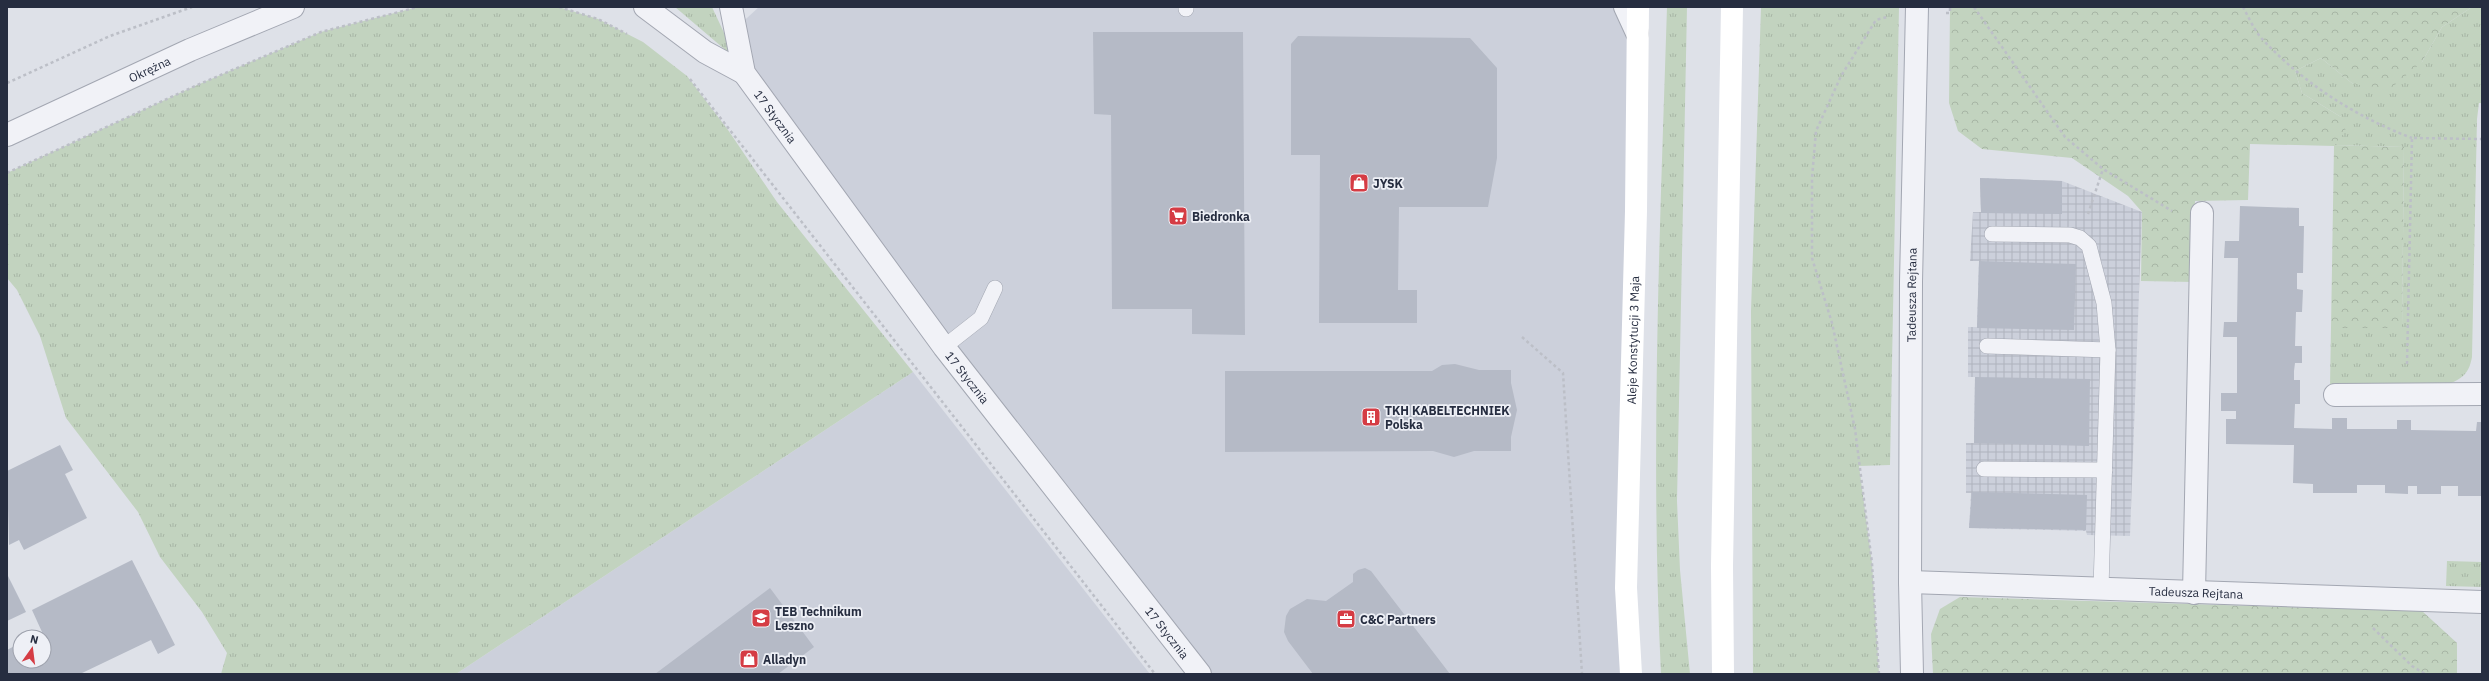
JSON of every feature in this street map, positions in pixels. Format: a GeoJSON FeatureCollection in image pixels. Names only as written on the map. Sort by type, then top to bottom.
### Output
{"type":"FeatureCollection","features":[{"type":"Feature","properties":{"kind":"main road","name":"Aleje Konstytucji 3 Maja"},"geometry":{"type":"LineString","coordinates":[[1631,674],[1626,588],[1627,477],[1636,211],[1638,7]]}},
{"type":"Feature","properties":{"kind":"main road"},"geometry":{"type":"LineString","coordinates":[[1723,674],[1722,550],[1732,7]]}},
{"type":"Feature","properties":{"kind":"street","name":"Okrężna"},"geometry":{"type":"LineString","coordinates":[[7,135],[190,50],[293,7]]}},
{"type":"Feature","properties":{"kind":"street","name":"17 Stycznia"},"geometry":{"type":"LineString","coordinates":[[645,7],[705,52],[744,73]]}},
{"type":"Feature","properties":{"kind":"street","name":"17 Stycznia"},"geometry":{"type":"LineString","coordinates":[[731,7],[744,73],[944,348],[1192,671]]}},
{"type":"Feature","properties":{"kind":"street"},"geometry":{"type":"LineString","coordinates":[[1625,7],[1637,33]]}},
{"type":"Feature","properties":{"kind":"street","name":"Tadeusza Rejtana"},"geometry":{"type":"LineString","coordinates":[[1912,674],[1910,582],[1911,282],[1917,10]]}},
{"type":"Feature","properties":{"kind":"street"},"geometry":{"type":"LineString","coordinates":[[2194,593],[2202,213]]}},
{"type":"Feature","properties":{"kind":"street"},"geometry":{"type":"LineString","coordinates":[[2335,395],[2482,394]]}},
{"type":"Feature","properties":{"kind":"street","name":"Tadeusza Rejtana"},"geometry":{"type":"LineString","coordinates":[[1910,582],[2482,602]]}},
{"type":"Feature","properties":{"kind":"lane"},"geometry":{"type":"LineString","coordinates":[[1992,234],[2070,235],[2080,238],[2089,246],[2104,303],[2108,350],[2101,589]]}},
{"type":"Feature","properties":{"kind":"lane"},"geometry":{"type":"LineString","coordinates":[[944,348],[982,318],[995,288]]}},
{"type":"Feature","properties":{"kind":"lane"},"geometry":{"type":"LineString","coordinates":[[1987,346],[2108,350]]}},
{"type":"Feature","properties":{"kind":"lane"},"geometry":{"type":"LineString","coordinates":[[1984,469],[2105,470]]}},
{"type":"Feature","properties":{"kind":"path"},"geometry":{"type":"LineString","coordinates":[[7,83],[110,36],[192,7]]}},
{"type":"Feature","properties":{"kind":"path"},"geometry":{"type":"LineString","coordinates":[[7,173],[188,89],[321,32],[418,7]]}},
{"type":"Feature","properties":{"kind":"path"},"geometry":{"type":"LineString","coordinates":[[1879,674],[1872,563],[1854,429],[1832,323],[1812,258],[1812,178],[1816,131],[1841,76],[1876,20],[1917,10],[1950,13],[1950,7]]}},
{"type":"Feature","properties":{"kind":"path"},"geometry":{"type":"LineString","coordinates":[[1974,7],[2065,138],[2103,169],[2178,214]]}},
{"type":"Feature","properties":{"kind":"path"},"geometry":{"type":"LineString","coordinates":[[2243,7],[2263,40],[2305,79],[2344,106],[2388,129],[2412,138],[2482,139]]}},
{"type":"Feature","properties":{"kind":"path"},"geometry":{"type":"LineString","coordinates":[[687,76],[1155,674]]}},
{"type":"Feature","properties":{"kind":"path"},"geometry":{"type":"LineString","coordinates":[[2407,357],[2412,138]]}},
{"type":"Feature","properties":{"kind":"path"},"geometry":{"type":"LineString","coordinates":[[2095,194],[2103,169]]}},
{"type":"Feature","properties":{"kind":"path"},"geometry":{"type":"LineString","coordinates":[[1522,337],[1563,373],[1582,674]]}},
{"type":"Feature","properties":{"kind":"path"},"geometry":{"type":"LineString","coordinates":[[2372,626],[2412,666],[2424,674]]}},
{"type":"Feature","properties":{"kind":"shaded area"},"geometry":{"type":"Polygon","coordinates":[[[759,7],[1625,7],[1637,33],[1631,674],[1200,674],[744,73],[736,28],[759,7]]]}},
{"type":"Feature","properties":{"kind":"shaded area"},"geometry":{"type":"Polygon","coordinates":[[[1980,178],[2062,181],[2142,212],[2130,536],[2087,535],[2086,531],[1969,528],[1971,493],[1966,493],[1966,443],[1974,443],[1975,377],[1968,377],[1968,327],[1977,327],[1979,261],[1970,261],[1973,212],[1981,212],[1980,178]]]}},
{"type":"Feature","properties":{"kind":"shaded area"},"geometry":{"type":"Polygon","coordinates":[[[913,372],[1150,674],[456,674],[913,372]]]}},
{"type":"Feature","properties":{"kind":"green space"},"geometry":{"type":"Polygon","coordinates":[[[418,7],[559,7],[598,19],[643,42],[687,76],[728,130],[777,202],[913,372],[456,674],[221,674],[227,653],[202,612],[160,557],[138,512],[66,418],[40,336],[17,290],[7,278],[7,173],[195,86],[321,32],[418,7]]]}},
{"type":"Feature","properties":{"kind":"green space"},"geometry":{"type":"Polygon","coordinates":[[[675,7],[712,7],[732,50],[729,53],[675,7]]]}},
{"type":"Feature","properties":{"kind":"green space"},"geometry":{"type":"Polygon","coordinates":[[[1667,7],[1687,7],[1677,501],[1680,570],[1690,674],[1661,674],[1658,591],[1656,507],[1657,340],[1667,7]]]}},
{"type":"Feature","properties":{"kind":"green space"},"geometry":{"type":"Polygon","coordinates":[[[1761,7],[1899,7],[1890,465],[1859,466],[1872,563],[1879,674],[1753,674],[1751,311],[1761,7]]]}},
{"type":"Feature","properties":{"kind":"green space"},"geometry":{"type":"Polygon","coordinates":[[[1950,7],[2472,7],[2442,27],[2422,62],[2390,89],[2353,84],[2321,58],[2295,71],[2302,93],[2341,117],[2346,131],[2334,145],[2404,147],[2402,328],[2331,328],[2334,146],[2250,144],[2248,200],[2195,201],[2193,282],[2141,281],[2142,212],[2128,196],[2072,158],[1982,149],[1958,131],[1949,103],[1950,7]]]}},
{"type":"Feature","properties":{"kind":"green space"},"geometry":{"type":"Polygon","coordinates":[[[2472,7],[2482,7],[2482,103],[2479,103],[2477,119],[2471,363],[2464,375],[2446,385],[2330,386],[2331,328],[2402,328],[2404,147],[2334,145],[2341,117],[2302,93],[2295,71],[2321,58],[2353,84],[2422,62],[2442,27],[2472,7]]]}},
{"type":"Feature","properties":{"kind":"green space"},"geometry":{"type":"Polygon","coordinates":[[[2447,561],[2482,562],[2482,587],[2446,586],[2447,561]]]}},
{"type":"Feature","properties":{"kind":"green space"},"geometry":{"type":"Polygon","coordinates":[[[1960,597],[2422,611],[2457,643],[2457,674],[1933,674],[1931,634],[1940,609],[1960,597]]]}},
{"type":"Feature","properties":{"kind":"building","name":"Biedronka"},"geometry":{"type":"Polygon","coordinates":[[[1093,32],[1243,32],[1245,335],[1192,334],[1192,309],[1112,309],[1111,115],[1094,114],[1093,32]]]}},
{"type":"Feature","properties":{"kind":"building","name":"JYSK"},"geometry":{"type":"Polygon","coordinates":[[[1298,36],[1470,38],[1497,68],[1497,158],[1488,207],[1399,207],[1398,290],[1417,290],[1417,323],[1319,323],[1320,155],[1291,155],[1291,44],[1298,36]]]}},
{"type":"Feature","properties":{"kind":"building"},"geometry":{"type":"Polygon","coordinates":[[[1980,178],[2062,181],[2062,214],[1981,213],[1980,178]]]}},
{"type":"Feature","properties":{"kind":"building"},"geometry":{"type":"Polygon","coordinates":[[[2240,206],[2299,208],[2299,226],[2304,226],[2303,273],[2297,273],[2297,289],[2303,290],[2302,312],[2296,312],[2295,346],[2302,346],[2302,363],[2295,363],[2294,371],[2294,380],[2300,380],[2300,404],[2295,404],[2294,428],[2332,429],[2332,418],[2347,418],[2347,429],[2397,429],[2397,420],[2411,420],[2411,430],[2476,431],[2477,422],[2482,422],[2482,496],[2458,496],[2458,486],[2441,486],[2441,494],[2417,494],[2417,486],[2408,486],[2408,494],[2385,493],[2385,485],[2357,485],[2357,493],[2313,493],[2313,484],[2293,483],[2294,445],[2226,444],[2226,419],[2236,419],[2236,411],[2221,411],[2221,393],[2237,393],[2237,337],[2223,337],[2224,322],[2237,322],[2238,258],[2224,258],[2225,241],[2239,241],[2240,206]]]}},
{"type":"Feature","properties":{"kind":"building"},"geometry":{"type":"Polygon","coordinates":[[[1979,261],[2076,264],[2074,330],[1977,328],[1979,261]]]}},
{"type":"Feature","properties":{"kind":"building","name":"TKH KABELTECHNIEK Polska"},"geometry":{"type":"Polygon","coordinates":[[[1455,364],[1479,370],[1511,370],[1511,383],[1517,410],[1511,437],[1511,451],[1474,451],[1454,457],[1433,451],[1225,452],[1225,371],[1432,371],[1442,365],[1455,364]]]}},
{"type":"Feature","properties":{"kind":"building"},"geometry":{"type":"Polygon","coordinates":[[[1975,377],[2090,379],[2089,446],[1974,443],[1975,377]]]}},
{"type":"Feature","properties":{"kind":"building"},"geometry":{"type":"Polygon","coordinates":[[[60,445],[73,470],[65,474],[87,518],[24,550],[19,540],[9,545],[7,471],[60,445]]]}},
{"type":"Feature","properties":{"kind":"building"},"geometry":{"type":"Polygon","coordinates":[[[1972,492],[2087,495],[2086,530],[1969,528],[1972,492]]]}},
{"type":"Feature","properties":{"kind":"building"},"geometry":{"type":"Polygon","coordinates":[[[132,560],[175,645],[158,654],[151,640],[80,674],[7,674],[7,650],[12,647],[12,669],[52,669],[52,629],[41,629],[32,610],[132,560]]]}},
{"type":"Feature","properties":{"kind":"building","name":"C&C Partners"},"geometry":{"type":"Polygon","coordinates":[[[1365,568],[1371,571],[1450,674],[1313,674],[1288,641],[1284,632],[1286,616],[1290,609],[1307,599],[1326,601],[1353,582],[1353,574],[1358,570],[1365,568]]]}},
{"type":"Feature","properties":{"kind":"building"},"geometry":{"type":"Polygon","coordinates":[[[7,574],[26,612],[7,621],[7,574]]]}},
{"type":"Feature","properties":{"kind":"building","name":"TEB Technikum Leszno"},"geometry":{"type":"Polygon","coordinates":[[[770,588],[814,647],[778,674],[655,674],[770,588]]]}},
{"type":"Feature","properties":{"kind":"place","name":"JYSK"},"geometry":{"type":"Point","coordinates":[1359,183]}},
{"type":"Feature","properties":{"kind":"place","name":"Biedronka"},"geometry":{"type":"Point","coordinates":[1178,216]}},
{"type":"Feature","properties":{"kind":"place","name":"TKH KABELTECHNIEK Polska"},"geometry":{"type":"Point","coordinates":[1371,417]}},
{"type":"Feature","properties":{"kind":"place","name":"TEB Technikum Leszno"},"geometry":{"type":"Point","coordinates":[761,618]}},
{"type":"Feature","properties":{"kind":"place","name":"C&C Partners"},"geometry":{"type":"Point","coordinates":[1346,619]}},
{"type":"Feature","properties":{"kind":"place","name":"Alladyn"},"geometry":{"type":"Point","coordinates":[749,659]}}]}
